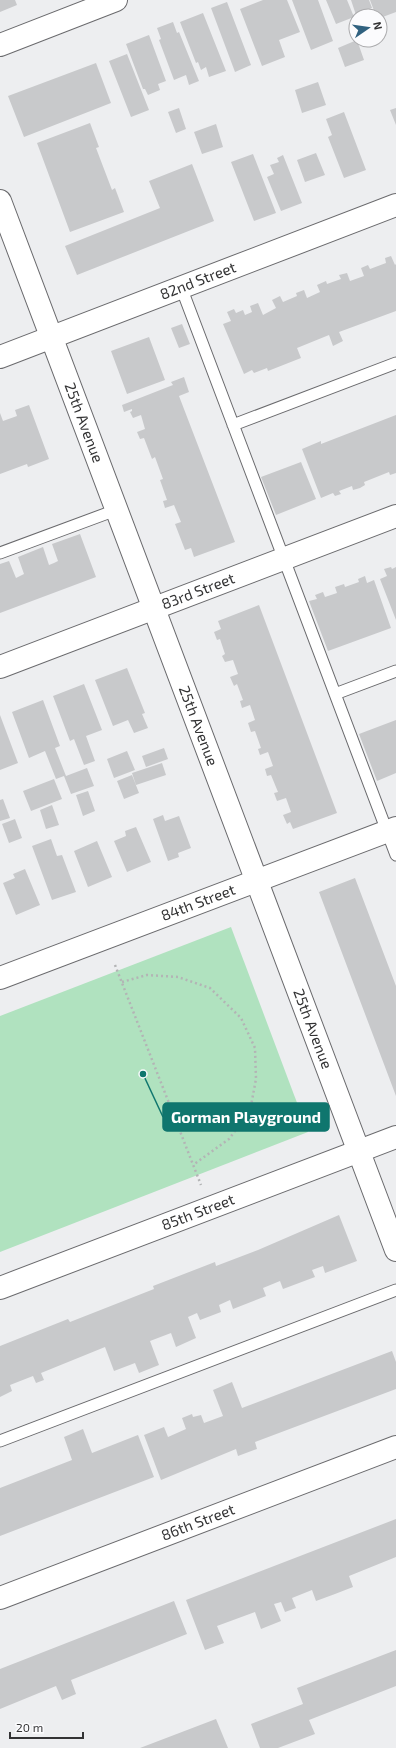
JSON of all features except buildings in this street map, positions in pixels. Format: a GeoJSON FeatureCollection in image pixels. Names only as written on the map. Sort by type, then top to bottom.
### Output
{"type":"FeatureCollection","features":[{"type":"Feature","properties":{"kind":"street"},"geometry":{"type":"LineString","coordinates":[[0,45],[116,0]]}},
{"type":"Feature","properties":{"kind":"street","name":"25th Avenue"},"geometry":{"type":"LineString","coordinates":[[0,201],[52,337],[152,609],[396,1250]]}},
{"type":"Feature","properties":{"kind":"street","name":"82nd Street"},"geometry":{"type":"LineString","coordinates":[[0,357],[396,205]]}},
{"type":"Feature","properties":{"kind":"street","name":"83rd Street"},"geometry":{"type":"LineString","coordinates":[[0,667],[396,516]]}},
{"type":"Feature","properties":{"kind":"street","name":"84th Street"},"geometry":{"type":"LineString","coordinates":[[0,978],[391,830]]}},
{"type":"Feature","properties":{"kind":"street","name":"85th Street"},"geometry":{"type":"LineString","coordinates":[[0,1288],[396,1136]]}},
{"type":"Feature","properties":{"kind":"street","name":"86th Street"},"geometry":{"type":"LineString","coordinates":[[0,1598],[396,1447]]}},
{"type":"Feature","properties":{"kind":"lane"},"geometry":{"type":"LineString","coordinates":[[181,287],[335,694],[391,830],[396,855]]}},
{"type":"Feature","properties":{"kind":"lane"},"geometry":{"type":"LineString","coordinates":[[233,425],[396,363]]}},
{"type":"Feature","properties":{"kind":"lane"},"geometry":{"type":"LineString","coordinates":[[0,553],[116,510]]}},
{"type":"Feature","properties":{"kind":"lane"},"geometry":{"type":"LineString","coordinates":[[335,694],[396,671]]}},
{"type":"Feature","properties":{"kind":"lane"},"geometry":{"type":"LineString","coordinates":[[0,1441],[396,1290]]}},
{"type":"Feature","properties":{"kind":"path"},"geometry":{"type":"LineString","coordinates":[[115,965],[201,1185]]}},
{"type":"Feature","properties":{"kind":"path"},"geometry":{"type":"LineString","coordinates":[[122,982],[147,975],[178,977],[210,988],[241,1018],[255,1048],[256,1079],[250,1111],[230,1139],[193,1164]]}},
{"type":"Feature","properties":{"kind":"green space"},"geometry":{"type":"Polygon","coordinates":[[[231,927],[308,1132],[0,1252],[0,1016],[231,927]]]}},
{"type":"Feature","properties":{"kind":"place","name":"Gorman Playground"},"geometry":{"type":"Point","coordinates":[143,1074]}}]}
